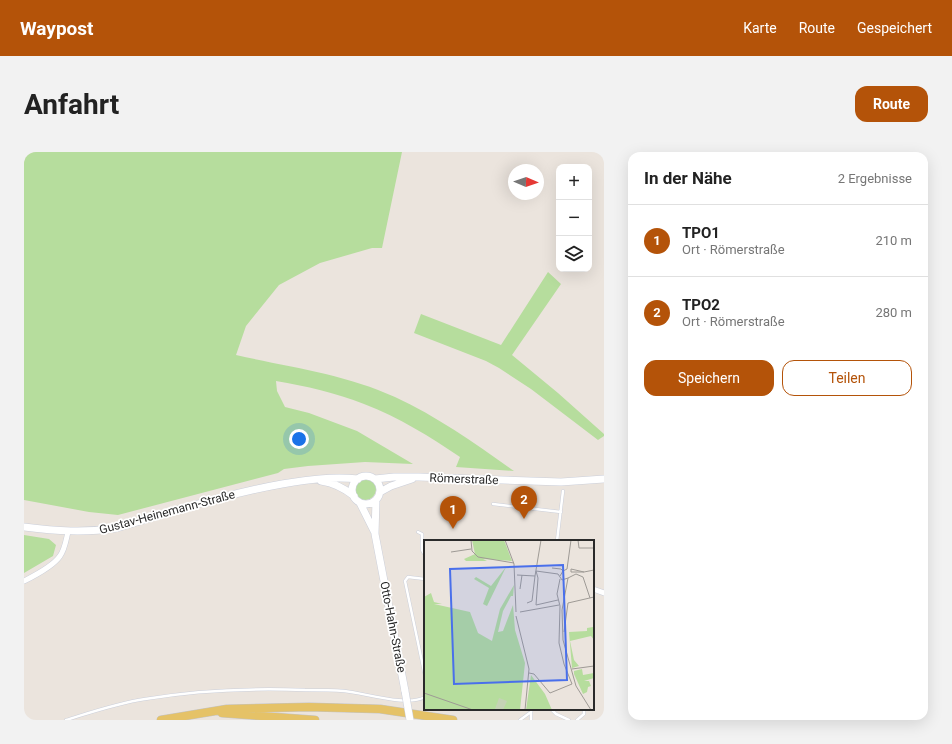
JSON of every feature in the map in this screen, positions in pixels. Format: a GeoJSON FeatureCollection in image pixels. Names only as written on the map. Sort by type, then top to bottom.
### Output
{"type":"FeatureCollection","features":[{"type":"Feature","properties":{"kind":"main road"},"geometry":{"type":"LineString","coordinates":[[161,720],[227,709],[309,707],[380,709],[453,720]]}},
{"type":"Feature","properties":{"kind":"main road"},"geometry":{"type":"LineString","coordinates":[[209,712],[315,720]]}},
{"type":"Feature","properties":{"kind":"street"},"geometry":{"type":"LineString","coordinates":[[367,476],[375,479],[380,487],[380,492],[376,500],[368,504],[360,502],[354,496],[353,487],[358,479],[367,476]]}},
{"type":"Feature","properties":{"kind":"street","name":"Römerstraße"},"geometry":{"type":"LineString","coordinates":[[380,492],[398,483],[419,477]]}},
{"type":"Feature","properties":{"kind":"street","name":"Römerstraße"},"geometry":{"type":"LineString","coordinates":[[375,479],[419,477],[561,482],[604,479]]}},
{"type":"Feature","properties":{"kind":"street","name":"Gustav-Heinemann-Straße"},"geometry":{"type":"LineString","coordinates":[[24,527],[68,532],[87,532],[117,528],[235,494],[309,480],[344,478],[358,479]]}},
{"type":"Feature","properties":{"kind":"street","name":"Gustav-Heinemann-Straße"},"geometry":{"type":"LineString","coordinates":[[309,480],[329,483],[342,487],[354,496]]}},
{"type":"Feature","properties":{"kind":"street","name":"Otto-Hahn-Straße"},"geometry":{"type":"LineString","coordinates":[[376,500],[375,534],[410,720]]}},
{"type":"Feature","properties":{"kind":"street","name":"Otto-Hahn-Straße"},"geometry":{"type":"LineString","coordinates":[[360,502],[375,534]]}},
{"type":"Feature","properties":{"kind":"street"},"geometry":{"type":"LineString","coordinates":[[24,581],[43,571],[60,557],[68,532]]}},
{"type":"Feature","properties":{"kind":"street"},"geometry":{"type":"LineString","coordinates":[[594,589],[604,593]]}},
{"type":"Feature","properties":{"kind":"lane"},"geometry":{"type":"LineString","coordinates":[[557,540],[563,491]]}},
{"type":"Feature","properties":{"kind":"lane"},"geometry":{"type":"LineString","coordinates":[[493,504],[561,512]]}},
{"type":"Feature","properties":{"kind":"lane"},"geometry":{"type":"LineString","coordinates":[[418,532],[422,534],[422,550],[424,553]]}},
{"type":"Feature","properties":{"kind":"lane"},"geometry":{"type":"LineString","coordinates":[[424,579],[408,577],[405,581],[424,671]]}},
{"type":"Feature","properties":{"kind":"lane"},"geometry":{"type":"LineString","coordinates":[[66,720],[104,708],[144,699],[213,690],[283,689],[345,691],[401,700],[417,700],[424,697]]}},
{"type":"Feature","properties":{"kind":"lane"},"geometry":{"type":"LineString","coordinates":[[552,710],[556,714],[569,720]]}},
{"type":"Feature","properties":{"kind":"lane"},"geometry":{"type":"LineString","coordinates":[[577,720],[584,714],[584,710]]}},
{"type":"Feature","properties":{"kind":"lane"},"geometry":{"type":"LineString","coordinates":[[520,720],[531,712]]}},
{"type":"Feature","properties":{"kind":"lane"},"geometry":{"type":"LineString","coordinates":[[531,712],[531,720]]}},
{"type":"Feature","properties":{"kind":"green space"},"geometry":{"type":"Polygon","coordinates":[[[24,152],[402,152],[382,248],[372,248],[320,263],[279,285],[246,326],[236,355],[296,367],[357,382],[376,389],[411,405],[442,422],[514,471],[456,467],[460,457],[426,435],[390,415],[332,393],[276,381],[277,391],[285,407],[309,413],[357,431],[413,464],[365,462],[284,469],[278,473],[118,515],[89,512],[24,500],[24,152]]]}},
{"type":"Feature","properties":{"kind":"green space"},"geometry":{"type":"Polygon","coordinates":[[[548,272],[561,284],[512,355],[604,434],[604,436],[598,440],[531,389],[499,368],[486,361],[414,333],[421,314],[501,345],[548,272]]]}},
{"type":"Feature","properties":{"kind":"green space"},"geometry":{"type":"Polygon","coordinates":[[[365,478],[373,481],[376,489],[373,497],[365,500],[357,497],[354,489],[357,481],[365,478]]]}},
{"type":"Feature","properties":{"kind":"green space"},"geometry":{"type":"Polygon","coordinates":[[[24,535],[49,539],[56,545],[53,556],[24,573],[24,535]]]}},
{"type":"Feature","properties":{"kind":"place","name":"TPO2"},"geometry":{"type":"Point","coordinates":[524,519]}},
{"type":"Feature","properties":{"kind":"place","name":"TPO1"},"geometry":{"type":"Point","coordinates":[453,529]}}]}
